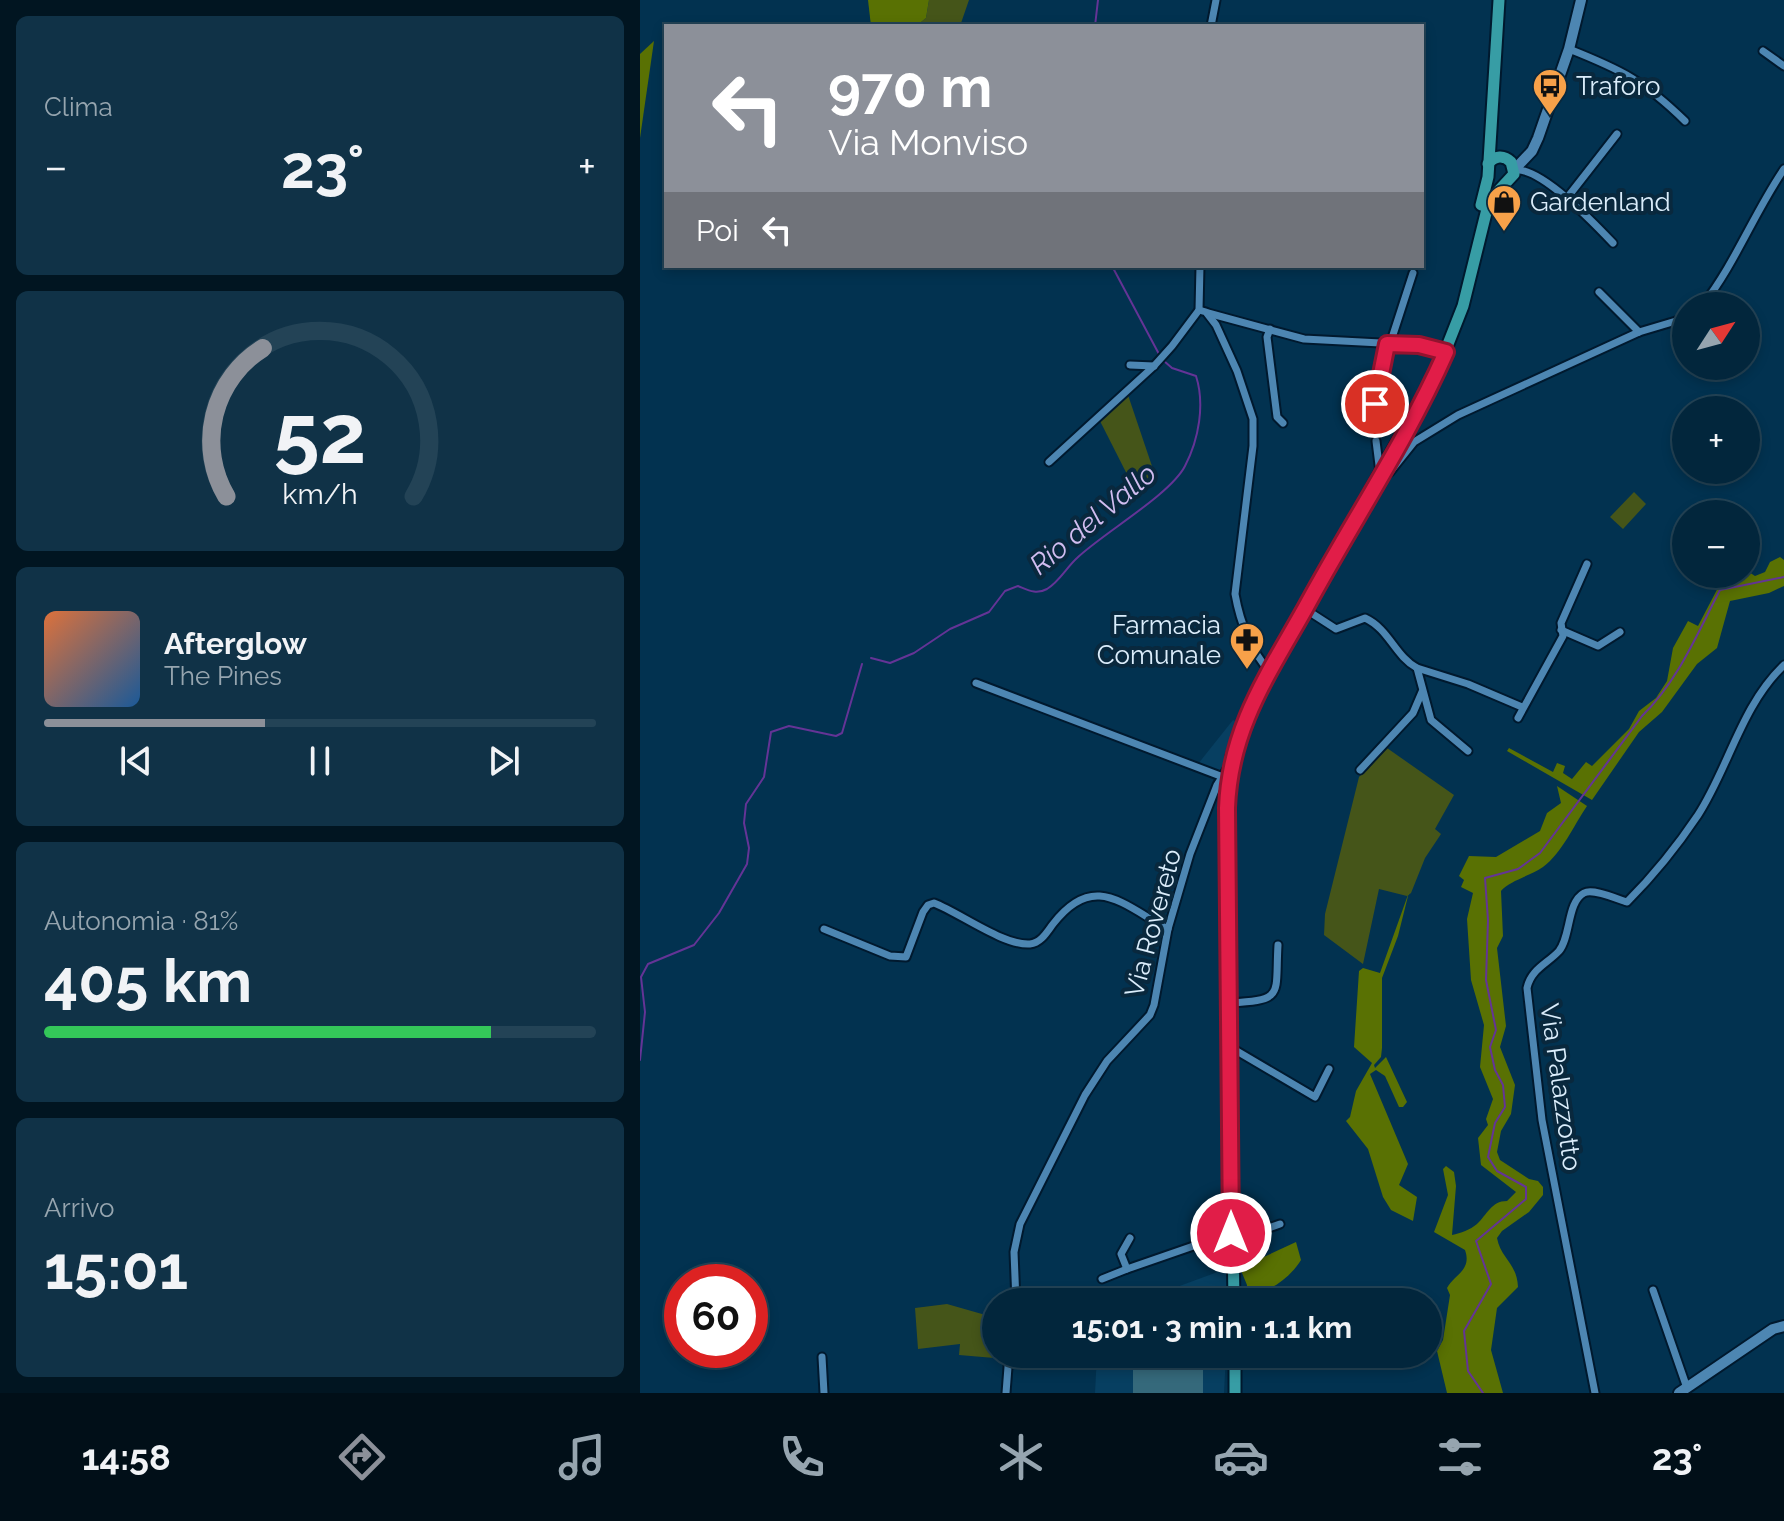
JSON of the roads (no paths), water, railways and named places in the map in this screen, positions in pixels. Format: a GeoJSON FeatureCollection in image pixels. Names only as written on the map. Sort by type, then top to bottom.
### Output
{"type":"FeatureCollection","features":[{"type":"Feature","properties":{"kind":"main road"},"geometry":{"type":"LineString","coordinates":[[1475,257],[1477,229],[1488,177],[1499,0]]}},
{"type":"Feature","properties":{"kind":"main road"},"geometry":{"type":"LineString","coordinates":[[1232,1288],[1225,778],[1248,710],[1446,352],[1463,306],[1489,201],[1534,148],[1569,49],[1581,0]]}},
{"type":"Feature","properties":{"kind":"main road"},"geometry":{"type":"LineString","coordinates":[[1492,120],[1496,143],[1513,174]]}},
{"type":"Feature","properties":{"kind":"main road"},"geometry":{"type":"LineString","coordinates":[[1488,164],[1496,157],[1506,158],[1528,147],[1542,122]]}},
{"type":"Feature","properties":{"kind":"main road"},"geometry":{"type":"LineString","coordinates":[[1488,177],[1502,184]]}},
{"type":"Feature","properties":{"kind":"main road"},"geometry":{"type":"LineString","coordinates":[[1683,1390],[1773,1329],[1784,1326]]}},
{"type":"Feature","properties":{"kind":"main road"},"geometry":{"type":"LineString","coordinates":[[1232,1368],[1233,1393]]}},
{"type":"Feature","properties":{"kind":"street"},"geometry":{"type":"LineString","coordinates":[[1211,24],[1216,0]]}},
{"type":"Feature","properties":{"kind":"street"},"geometry":{"type":"LineString","coordinates":[[1569,49],[1626,72],[1653,91],[1685,121]]}},
{"type":"Feature","properties":{"kind":"street"},"geometry":{"type":"LineString","coordinates":[[1763,51],[1784,66]]}},
{"type":"Feature","properties":{"kind":"street"},"geometry":{"type":"LineString","coordinates":[[1567,198],[1617,134]]}},
{"type":"Feature","properties":{"kind":"street"},"geometry":{"type":"LineString","coordinates":[[1513,174],[1520,169],[1567,198],[1613,243]]}},
{"type":"Feature","properties":{"kind":"street"},"geometry":{"type":"LineString","coordinates":[[1713,292],[1755,214],[1784,169]]}},
{"type":"Feature","properties":{"kind":"street"},"geometry":{"type":"LineString","coordinates":[[1200,268],[1202,311],[1216,325],[1237,371],[1253,419],[1253,446],[1235,594],[1238,610],[1258,658],[1269,671]]}},
{"type":"Feature","properties":{"kind":"street"},"geometry":{"type":"LineString","coordinates":[[1370,430],[1389,344],[1413,273]]}},
{"type":"Feature","properties":{"kind":"street"},"geometry":{"type":"LineString","coordinates":[[1599,292],[1639,332]]}},
{"type":"Feature","properties":{"kind":"street"},"geometry":{"type":"LineString","coordinates":[[1202,311],[1304,339],[1419,345],[1446,352]]}},
{"type":"Feature","properties":{"kind":"street"},"geometry":{"type":"LineString","coordinates":[[1049,462],[1154,366],[1202,311]]}},
{"type":"Feature","properties":{"kind":"street"},"geometry":{"type":"LineString","coordinates":[[1376,441],[1379,478],[1390,472],[1414,442],[1458,415],[1639,332],[1672,324]]}},
{"type":"Feature","properties":{"kind":"street"},"geometry":{"type":"LineString","coordinates":[[1270,329],[1267,337],[1277,417],[1283,423]]}},
{"type":"Feature","properties":{"kind":"street"},"geometry":{"type":"LineString","coordinates":[[1130,365],[1154,366]]}},
{"type":"Feature","properties":{"kind":"street"},"geometry":{"type":"LineString","coordinates":[[1518,718],[1563,636],[1561,623],[1587,564]]}},
{"type":"Feature","properties":{"kind":"street"},"geometry":{"type":"LineString","coordinates":[[1305,609],[1336,629],[1365,618],[1379,625],[1409,663],[1417,668],[1468,684],[1522,707]]}},
{"type":"Feature","properties":{"kind":"street"},"geometry":{"type":"LineString","coordinates":[[1561,630],[1598,646],[1620,632]]}},
{"type":"Feature","properties":{"kind":"street","name":"Via Palazzotto"},"geometry":{"type":"LineString","coordinates":[[1595,1393],[1542,1120],[1527,988],[1529,978],[1564,944],[1575,903],[1582,894],[1588,891],[1627,902],[1642,887],[1698,815],[1747,714],[1784,665]]}},
{"type":"Feature","properties":{"kind":"street"},"geometry":{"type":"LineString","coordinates":[[1417,668],[1431,720],[1468,751]]}},
{"type":"Feature","properties":{"kind":"street"},"geometry":{"type":"LineString","coordinates":[[976,683],[1225,778]]}},
{"type":"Feature","properties":{"kind":"street"},"geometry":{"type":"LineString","coordinates":[[1360,770],[1413,713],[1423,690]]}},
{"type":"Feature","properties":{"kind":"street","name":"Via Rovereto"},"geometry":{"type":"LineString","coordinates":[[1015,1288],[1014,1252],[1020,1224],[1085,1095],[1107,1061],[1150,1015],[1168,929],[1190,854],[1225,778]]}},
{"type":"Feature","properties":{"kind":"street"},"geometry":{"type":"LineString","coordinates":[[824,929],[899,958],[911,951],[923,912],[934,903],[1001,935],[1030,944],[1038,942],[1058,918],[1083,897],[1104,894],[1168,929]]}},
{"type":"Feature","properties":{"kind":"street"},"geometry":{"type":"LineString","coordinates":[[1230,1003],[1265,1001],[1270,997],[1276,986],[1278,945]]}},
{"type":"Feature","properties":{"kind":"street"},"geometry":{"type":"LineString","coordinates":[[1230,1047],[1315,1097],[1329,1069]]}},
{"type":"Feature","properties":{"kind":"street"},"geometry":{"type":"LineString","coordinates":[[1102,1279],[1229,1237],[1280,1224]]}},
{"type":"Feature","properties":{"kind":"street"},"geometry":{"type":"LineString","coordinates":[[1202,1237],[1219,1232],[1229,1237]]}},
{"type":"Feature","properties":{"kind":"street"},"geometry":{"type":"LineString","coordinates":[[1127,1269],[1121,1254],[1130,1238]]}},
{"type":"Feature","properties":{"kind":"street"},"geometry":{"type":"LineString","coordinates":[[1653,1290],[1683,1390]]}},
{"type":"Feature","properties":{"kind":"street"},"geometry":{"type":"LineString","coordinates":[[822,1357],[824,1393]]}},
{"type":"Feature","properties":{"kind":"street"},"geometry":{"type":"LineString","coordinates":[[1006,1393],[1008,1368]]}},
{"type":"Feature","properties":{"kind":"waterway","name":"Rio del Vallo"},"geometry":{"type":"LineString","coordinates":[[1095,24],[1098,0]]}},
{"type":"Feature","properties":{"kind":"waterway","name":"Rio del Vallo"},"geometry":{"type":"LineString","coordinates":[[1113,268],[1160,356]]}},
{"type":"Feature","properties":{"kind":"waterway","name":"Rio del Vallo"},"geometry":{"type":"LineString","coordinates":[[871,658],[890,663],[914,653],[950,629],[989,612],[1005,591],[1018,586],[1036,592],[1047,589],[1088,548],[1135,514],[1177,477],[1190,456],[1197,433],[1199,387],[1196,376],[1172,368],[1164,361]]}},
{"type":"Feature","properties":{"kind":"waterway"},"geometry":{"type":"LineString","coordinates":[[1483,1393],[1468,1371],[1464,1331],[1491,1284],[1476,1241],[1526,1199],[1526,1187],[1497,1171],[1488,1157],[1495,1123],[1505,1107],[1503,1085],[1495,1070],[1490,1047],[1496,1030],[1486,980],[1488,920],[1485,878],[1518,869],[1540,853],[1666,688],[1720,590],[1784,577]]}},
{"type":"Feature","properties":{"kind":"waterway","name":"Rio del Vallo"},"geometry":{"type":"LineString","coordinates":[[640,1060],[645,1012],[641,977],[648,964],[694,945],[719,913],[747,864],[746,804],[764,777],[771,732],[789,726],[836,736],[842,733],[862,664]]}},
{"type":"Feature","properties":{"kind":"place","name":"Traforo"},"geometry":{"type":"Point","coordinates":[1550,117]}},
{"type":"Feature","properties":{"kind":"place","name":"Gardenland"},"geometry":{"type":"Point","coordinates":[1504,233]}},
{"type":"Feature","properties":{"kind":"place","name":"Farmacia Comunale"},"geometry":{"type":"Point","coordinates":[1247,671]}}]}
